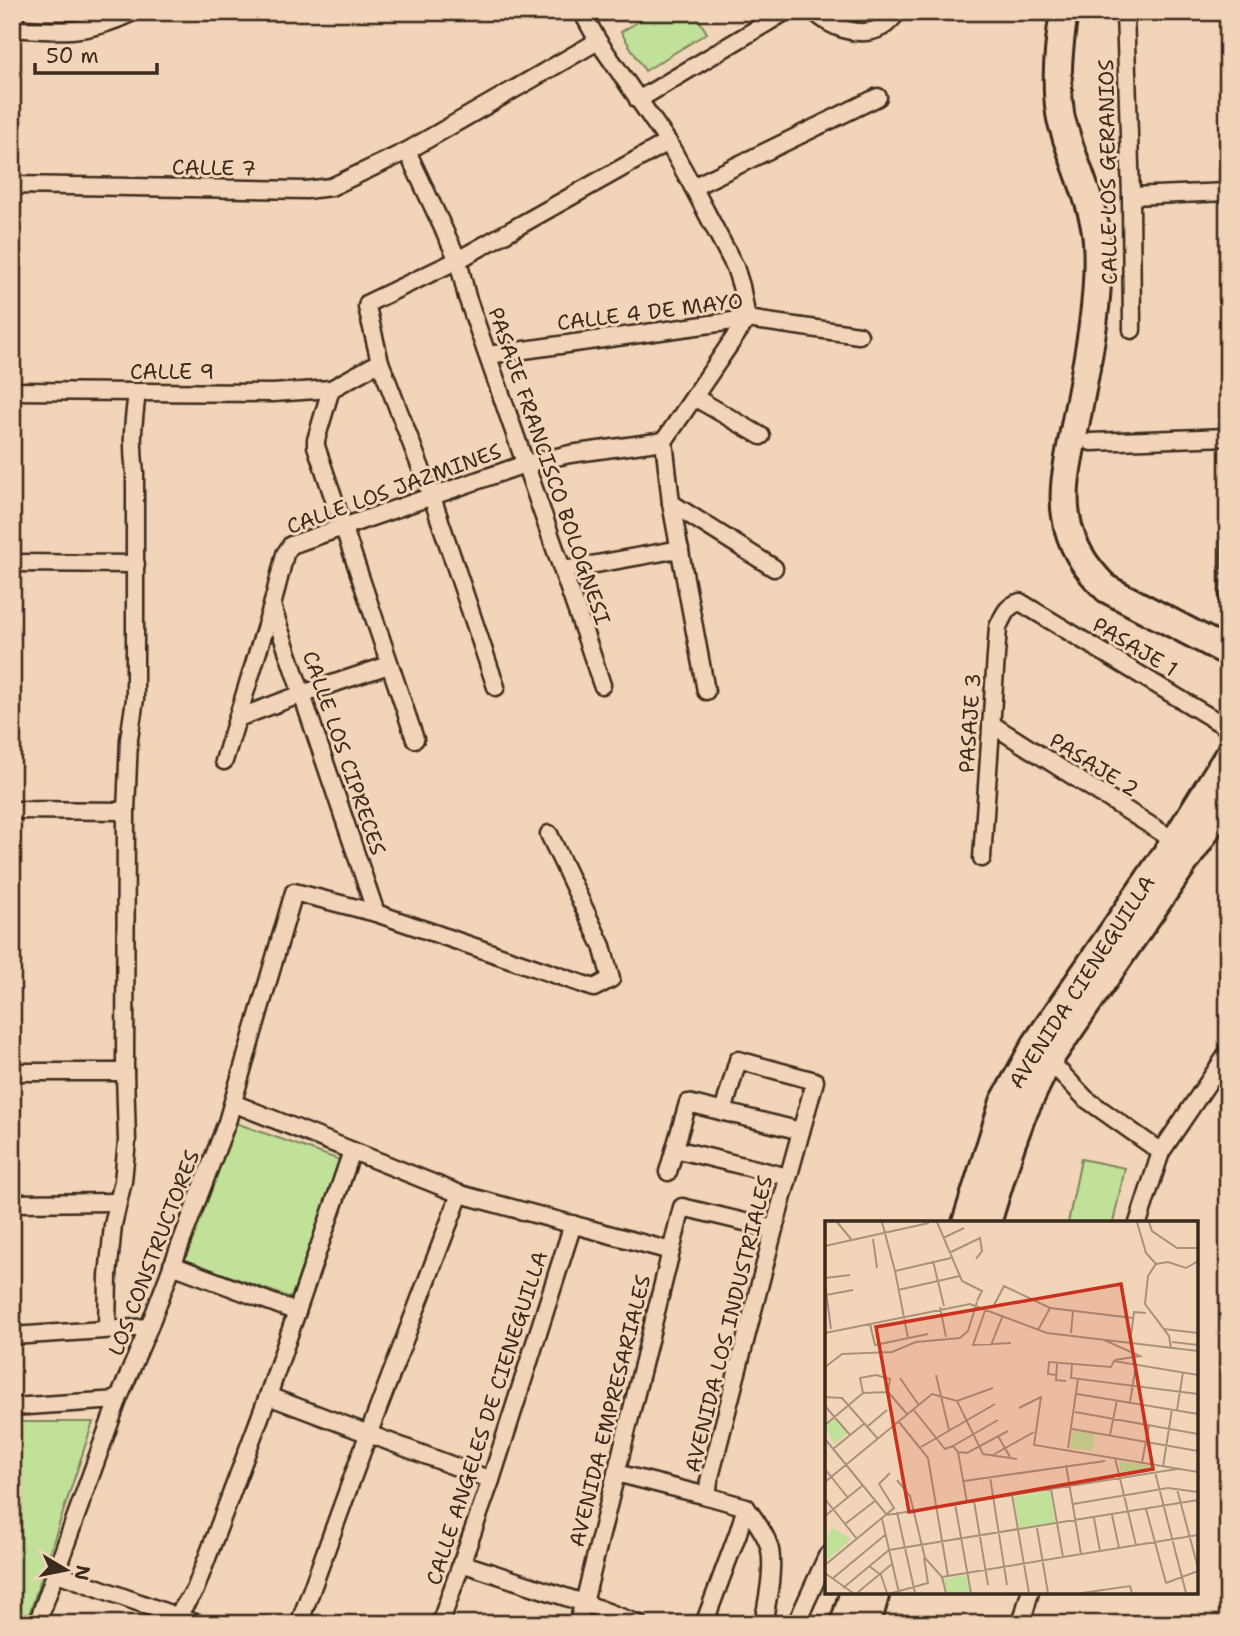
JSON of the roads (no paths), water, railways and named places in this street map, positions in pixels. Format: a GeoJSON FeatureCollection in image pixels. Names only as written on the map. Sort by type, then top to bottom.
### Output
{"type":"FeatureCollection","features":[{"type":"Feature","properties":{"kind":"main road"},"geometry":{"type":"LineString","coordinates":[[1064,12],[1058,73],[1060,114],[1097,239],[1097,291],[1066,482],[1065,515],[1074,546],[1097,580],[1107,589],[1176,624],[1221,637],[1216,653],[1228,674]]}},
{"type":"Feature","properties":{"kind":"main road","name":"AVENIDA CIENEGUILLA"},"geometry":{"type":"LineString","coordinates":[[988,1221],[1042,1052],[1228,755]]}},
{"type":"Feature","properties":{"kind":"main road","name":"AVENIDA CIENEGUILLA"},"geometry":{"type":"LineString","coordinates":[[967,1221],[1003,1102],[1199,841],[1228,796]]}},
{"type":"Feature","properties":{"kind":"main road"},"geometry":{"type":"LineString","coordinates":[[844,1624],[853,1594]]}},
{"type":"Feature","properties":{"kind":"main road"},"geometry":{"type":"LineString","coordinates":[[867,1624],[875,1594]]}},
{"type":"Feature","properties":{"kind":"street"},"geometry":{"type":"LineString","coordinates":[[12,28],[57,32],[83,30],[133,12]]}},
{"type":"Feature","properties":{"kind":"street"},"geometry":{"type":"LineString","coordinates":[[582,12],[598,41],[668,142],[735,267],[741,286],[747,319],[664,441],[671,503],[706,691]]}},
{"type":"Feature","properties":{"kind":"street"},"geometry":{"type":"LineString","coordinates":[[638,100],[785,12]]}},
{"type":"Feature","properties":{"kind":"street"},"geometry":{"type":"LineString","coordinates":[[815,12],[834,25],[853,32],[869,33],[884,26],[898,12]]}},
{"type":"Feature","properties":{"kind":"street","name":"CALLE LOS GERANIOS"},"geometry":{"type":"LineString","coordinates":[[1125,12],[1132,330]]}},
{"type":"Feature","properties":{"kind":"street","name":"CALLE 7"},"geometry":{"type":"LineString","coordinates":[[12,185],[306,190],[331,187],[407,151],[598,41]]}},
{"type":"Feature","properties":{"kind":"street"},"geometry":{"type":"LineString","coordinates":[[693,187],[878,97]]}},
{"type":"Feature","properties":{"kind":"street"},"geometry":{"type":"LineString","coordinates":[[496,687],[432,497],[380,362],[368,303],[458,260],[668,142]]}},
{"type":"Feature","properties":{"kind":"street","name":"PASAJE FRANCISCO BOLOGNESI"},"geometry":{"type":"LineString","coordinates":[[407,151],[458,260],[467,297],[601,685]]}},
{"type":"Feature","properties":{"kind":"street"},"geometry":{"type":"LineString","coordinates":[[1131,195],[1228,192]]}},
{"type":"Feature","properties":{"kind":"street","name":"CALLE 4 DE MAYO"},"geometry":{"type":"LineString","coordinates":[[488,355],[747,319],[859,335]]}},
{"type":"Feature","properties":{"kind":"street"},"geometry":{"type":"LineString","coordinates":[[380,362],[331,389],[316,446],[415,739]]}},
{"type":"Feature","properties":{"kind":"street","name":"CALLE 9"},"geometry":{"type":"LineString","coordinates":[[12,391],[273,393],[331,389]]}},
{"type":"Feature","properties":{"kind":"street"},"geometry":{"type":"LineString","coordinates":[[107,1329],[110,1256],[127,1140],[126,811],[128,739],[135,699],[135,473],[132,429],[137,393]]}},
{"type":"Feature","properties":{"kind":"street"},"geometry":{"type":"LineString","coordinates":[[694,397],[761,436]]}},
{"type":"Feature","properties":{"kind":"street"},"geometry":{"type":"LineString","coordinates":[[1091,442],[1228,437]]}},
{"type":"Feature","properties":{"kind":"street","name":"CALLE LOS JAZMINES"},"geometry":{"type":"LineString","coordinates":[[223,761],[272,606],[285,554],[291,545],[525,464],[570,454],[664,441]]}},
{"type":"Feature","properties":{"kind":"street"},"geometry":{"type":"LineString","coordinates":[[671,503],[774,568]]}},
{"type":"Feature","properties":{"kind":"street"},"geometry":{"type":"LineString","coordinates":[[563,570],[680,549]]}},
{"type":"Feature","properties":{"kind":"street"},"geometry":{"type":"LineString","coordinates":[[12,562],[136,564]]}},
{"type":"Feature","properties":{"kind":"street","name":"PASAJE 3"},"geometry":{"type":"LineString","coordinates":[[982,858],[998,627],[1004,614],[1012,605],[1020,602]]}},
{"type":"Feature","properties":{"kind":"street","name":"PASAJE 1"},"geometry":{"type":"LineString","coordinates":[[1020,602],[1228,728]]}},
{"type":"Feature","properties":{"kind":"street","name":"CALLE LOS CIPRECES"},"geometry":{"type":"LineString","coordinates":[[272,606],[376,913]]}},
{"type":"Feature","properties":{"kind":"street"},"geometry":{"type":"LineString","coordinates":[[238,718],[389,665]]}},
{"type":"Feature","properties":{"kind":"street","name":"PASAJE 2"},"geometry":{"type":"LineString","coordinates":[[991,724],[1175,841]]}},
{"type":"Feature","properties":{"kind":"street"},"geometry":{"type":"LineString","coordinates":[[12,810],[126,811]]}},
{"type":"Feature","properties":{"kind":"street"},"geometry":{"type":"LineString","coordinates":[[376,913],[594,988],[611,979],[602,946],[550,834]]}},
{"type":"Feature","properties":{"kind":"street","name":"LOS CONSTRUCTORES"},"geometry":{"type":"LineString","coordinates":[[37,1624],[118,1400],[149,1327],[227,1122],[294,892],[376,913]]}},
{"type":"Feature","properties":{"kind":"street"},"geometry":{"type":"LineString","coordinates":[[1042,1052],[1086,1100],[1161,1152]]}},
{"type":"Feature","properties":{"kind":"street"},"geometry":{"type":"LineString","coordinates":[[1139,1221],[1161,1152],[1228,1053]]}},
{"type":"Feature","properties":{"kind":"street","name":"AVENIDA LOS INDUSTRIALES"},"geometry":{"type":"LineString","coordinates":[[723,1112],[738,1060],[815,1081],[774,1229],[707,1496],[746,1507]]}},
{"type":"Feature","properties":{"kind":"street"},"geometry":{"type":"LineString","coordinates":[[12,1072],[125,1072]]}},
{"type":"Feature","properties":{"kind":"street"},"geometry":{"type":"LineString","coordinates":[[233,1103],[460,1194],[671,1251]]}},
{"type":"Feature","properties":{"kind":"street"},"geometry":{"type":"LineString","coordinates":[[668,1172],[688,1103],[801,1131]]}},
{"type":"Feature","properties":{"kind":"street"},"geometry":{"type":"LineString","coordinates":[[675,1149],[788,1177]]}},
{"type":"Feature","properties":{"kind":"street"},"geometry":{"type":"LineString","coordinates":[[173,1620],[195,1590],[268,1396],[352,1151]]}},
{"type":"Feature","properties":{"kind":"street"},"geometry":{"type":"LineString","coordinates":[[299,1624],[460,1194]]}},
{"type":"Feature","properties":{"kind":"street"},"geometry":{"type":"LineString","coordinates":[[12,1203],[117,1202]]}},
{"type":"Feature","properties":{"kind":"street","name":"AVENIDA EMPRESARIALES"},"geometry":{"type":"LineString","coordinates":[[577,1624],[682,1208],[774,1229]]}},
{"type":"Feature","properties":{"kind":"street","name":"CALLE ANGELES DE CIENEGUILLA"},"geometry":{"type":"LineString","coordinates":[[440,1624],[491,1480],[573,1224]]}},
{"type":"Feature","properties":{"kind":"street"},"geometry":{"type":"LineString","coordinates":[[172,1265],[297,1312]]}},
{"type":"Feature","properties":{"kind":"street"},"geometry":{"type":"LineString","coordinates":[[12,1336],[149,1327]]}},
{"type":"Feature","properties":{"kind":"street"},"geometry":{"type":"LineString","coordinates":[[268,1396],[491,1480]]}},
{"type":"Feature","properties":{"kind":"street"},"geometry":{"type":"LineString","coordinates":[[12,1408],[118,1400]]}},
{"type":"Feature","properties":{"kind":"street"},"geometry":{"type":"LineString","coordinates":[[617,1473],[707,1496]]}},
{"type":"Feature","properties":{"kind":"street"},"geometry":{"type":"LineString","coordinates":[[704,1624],[746,1507]]}},
{"type":"Feature","properties":{"kind":"street"},"geometry":{"type":"LineString","coordinates":[[746,1507],[761,1528],[769,1546],[770,1580],[763,1624]]}},
{"type":"Feature","properties":{"kind":"street"},"geometry":{"type":"LineString","coordinates":[[796,1624],[825,1560]]}},
{"type":"Feature","properties":{"kind":"street"},"geometry":{"type":"LineString","coordinates":[[461,1563],[639,1624]]}},
{"type":"Feature","properties":{"kind":"street"},"geometry":{"type":"LineString","coordinates":[[57,1573],[173,1620],[198,1624]]}},
{"type":"Feature","properties":{"kind":"street"},"geometry":{"type":"LineString","coordinates":[[1021,1624],[1029,1594]]}},
{"type":"Feature","properties":{"kind":"lane"},"geometry":{"type":"LineString","coordinates":[[1221,637],[1228,491]]}}]}
